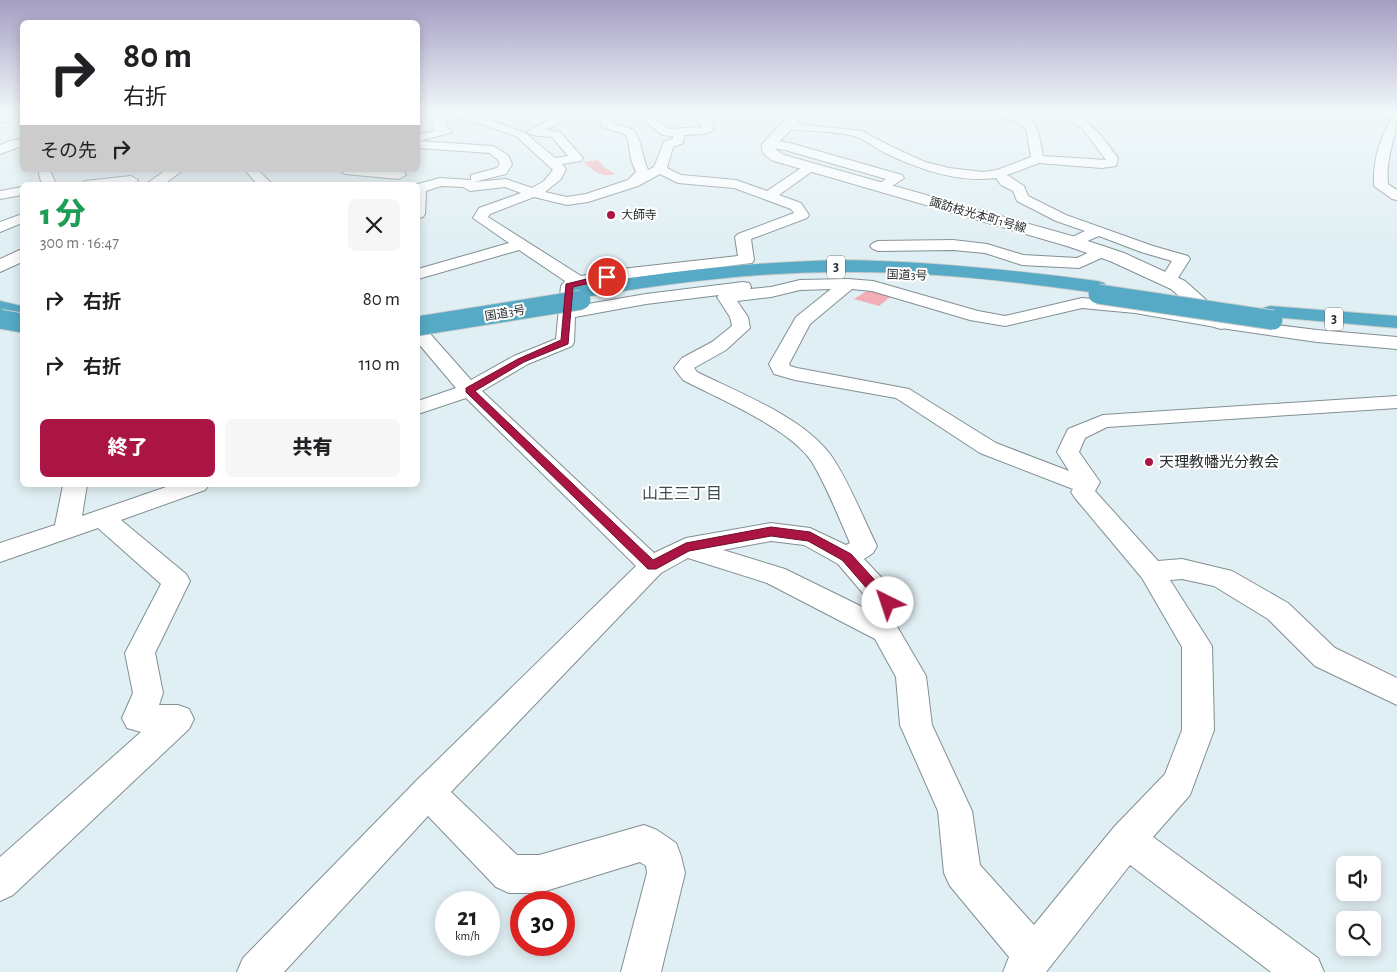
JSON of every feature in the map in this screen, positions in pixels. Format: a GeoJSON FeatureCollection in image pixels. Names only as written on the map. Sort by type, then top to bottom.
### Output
{"type":"FeatureCollection","features":[{"type":"Feature","properties":{"kind":"highway","name":"国道3号"},"geometry":{"type":"LineString","coordinates":[[420,317],[756,277],[846,274],[972,279],[1098,291],[1341,328],[1397,331]]}},
{"type":"Feature","properties":{"kind":"highway","name":"国道3号"},"geometry":{"type":"LineString","coordinates":[[420,334],[575,297]]}},
{"type":"Feature","properties":{"kind":"highway","name":"国道3号"},"geometry":{"type":"LineString","coordinates":[[1271,316],[1397,322]]}},
{"type":"Feature","properties":{"kind":"street"},"geometry":{"type":"LineString","coordinates":[[470,187],[483,174],[501,171],[506,164],[503,157]]}},
{"type":"Feature","properties":{"kind":"street"},"geometry":{"type":"LineString","coordinates":[[547,157],[560,169],[558,175],[533,193],[484,212],[480,218],[520,245],[575,297],[848,284],[873,286],[943,307],[1005,320],[1082,303],[1135,308],[1221,324],[1317,336],[1397,343]]}},
{"type":"Feature","properties":{"kind":"street"},"geometry":{"type":"LineString","coordinates":[[552,162],[576,157]]}},
{"type":"Feature","properties":{"kind":"street"},"geometry":{"type":"LineString","coordinates":[[633,183],[643,172],[637,157]]}},
{"type":"Feature","properties":{"kind":"street"},"geometry":{"type":"LineString","coordinates":[[355,172],[406,182],[440,182],[470,187],[506,183],[533,193],[567,201],[588,198],[633,183],[660,169],[664,157]]}},
{"type":"Feature","properties":{"kind":"street","name":"諏訪枝光本町1号線"},"geometry":{"type":"LineString","coordinates":[[778,157],[1032,230],[1102,252],[1178,285],[1221,324]]}},
{"type":"Feature","properties":{"kind":"street"},"geometry":{"type":"LineString","coordinates":[[826,157],[897,178],[881,187]]}},
{"type":"Feature","properties":{"kind":"street"},"geometry":{"type":"LineString","coordinates":[[904,157],[921,165],[949,172],[983,176],[999,174],[1038,159],[1102,164],[1112,163],[1111,157]]}},
{"type":"Feature","properties":{"kind":"street"},"geometry":{"type":"LineString","coordinates":[[1381,157],[1379,168],[1381,186],[1397,196]]}},
{"type":"Feature","properties":{"kind":"street"},"geometry":{"type":"LineString","coordinates":[[768,196],[812,167]]}},
{"type":"Feature","properties":{"kind":"street"},"geometry":{"type":"LineString","coordinates":[[575,297],[621,274],[746,260],[743,237],[802,215],[796,206],[736,184],[678,180],[660,169]]}},
{"type":"Feature","properties":{"kind":"street"},"geometry":{"type":"LineString","coordinates":[[158,182],[173,172]]}},
{"type":"Feature","properties":{"kind":"street"},"geometry":{"type":"LineString","coordinates":[[253,172],[263,182]]}},
{"type":"Feature","properties":{"kind":"street"},"geometry":{"type":"LineString","coordinates":[[999,174],[1006,182],[1019,189],[1022,198],[1050,212],[1147,249],[1182,259],[1168,280]]}},
{"type":"Feature","properties":{"kind":"street"},"geometry":{"type":"LineString","coordinates":[[105,182],[132,178]]}},
{"type":"Feature","properties":{"kind":"street"},"geometry":{"type":"LineString","coordinates":[[0,195],[20,191]]}},
{"type":"Feature","properties":{"kind":"street"},"geometry":{"type":"LineString","coordinates":[[1032,230],[1048,219],[1050,212]]}},
{"type":"Feature","properties":{"kind":"street"},"geometry":{"type":"LineString","coordinates":[[0,228],[20,219]]}},
{"type":"Feature","properties":{"kind":"street"},"geometry":{"type":"LineString","coordinates":[[1073,242],[1099,231]]}},
{"type":"Feature","properties":{"kind":"street"},"geometry":{"type":"LineString","coordinates":[[420,273],[520,245]]}},
{"type":"Feature","properties":{"kind":"street"},"geometry":{"type":"LineString","coordinates":[[878,246],[953,245],[987,249],[1022,260],[1078,263],[1102,252]]}},
{"type":"Feature","properties":{"kind":"street"},"geometry":{"type":"LineString","coordinates":[[0,266],[20,256]]}},
{"type":"Feature","properties":{"kind":"street"},"geometry":{"type":"LineString","coordinates":[[848,284],[802,321],[779,364],[781,370],[794,374],[902,393],[988,448],[1073,481],[1088,482]]}},
{"type":"Feature","properties":{"kind":"street"},"geometry":{"type":"LineString","coordinates":[[800,285],[771,292],[726,297],[739,317],[740,328],[719,346],[689,362],[684,368],[690,376],[785,424],[821,458],[864,546],[847,557]]}},
{"type":"Feature","properties":{"kind":"street"},"geometry":{"type":"LineString","coordinates":[[420,407],[469,390],[521,360],[565,342],[575,297]]}},
{"type":"Feature","properties":{"kind":"street"},"geometry":{"type":"LineString","coordinates":[[420,335],[469,390],[652,566]]}},
{"type":"Feature","properties":{"kind":"street"},"geometry":{"type":"LineString","coordinates":[[1088,482],[1068,452],[1076,434],[1103,421],[1316,412],[1397,402]]}},
{"type":"Feature","properties":{"kind":"street"},"geometry":{"type":"LineString","coordinates":[[686,547],[776,576],[884,631],[912,676],[916,725],[955,811],[963,872],[1029,964],[1127,840],[1178,784],[1198,730],[1198,646],[1150,571],[1084,492],[1088,482]]}},
{"type":"Feature","properties":{"kind":"street"},"geometry":{"type":"LineString","coordinates":[[68,530],[75,487]]}},
{"type":"Feature","properties":{"kind":"street"},"geometry":{"type":"LineString","coordinates":[[0,553],[190,487]]}},
{"type":"Feature","properties":{"kind":"street"},"geometry":{"type":"LineString","coordinates":[[0,882],[178,720],[138,718],[148,693],[140,652],[176,581],[102,518]]}},
{"type":"Feature","properties":{"kind":"street"},"geometry":{"type":"LineString","coordinates":[[257,972],[428,792],[652,566],[686,547],[771,532],[810,537],[847,557],[888,603]]}},
{"type":"Feature","properties":{"kind":"street"},"geometry":{"type":"LineString","coordinates":[[1150,571],[1182,569],[1222,578],[1278,611],[1325,657],[1397,692]]}},
{"type":"Feature","properties":{"kind":"street"},"geometry":{"type":"LineString","coordinates":[[428,792],[509,874],[539,874],[644,843],[663,856],[666,873],[641,972]]}},
{"type":"Feature","properties":{"kind":"street"},"geometry":{"type":"LineString","coordinates":[[1127,840],[1304,972]]}},
{"type":"Feature","properties":{"kind":"shaded area"},"geometry":{"type":"Polygon","coordinates":[[[598,160],[605,168],[616,174],[602,174],[594,171],[583,162],[598,160]]]}},
{"type":"Feature","properties":{"kind":"shaded area"},"geometry":{"type":"Polygon","coordinates":[[[870,289],[893,295],[879,306],[854,299],[870,289]]]}},
{"type":"Feature","properties":{"kind":"place","name":"大師寺"},"geometry":{"type":"Point","coordinates":[611,215]}},
{"type":"Feature","properties":{"kind":"place","name":"天理教幡光分教会"},"geometry":{"type":"Point","coordinates":[1149,462]}},
{"type":"Feature","properties":{"kind":"district","name":"山王三丁目"},"geometry":{"type":"Point","coordinates":[682,494]}},
{"type":"Feature","properties":{"kind":"route"},"geometry":{"type":"LineString","coordinates":[[607,277],[578,282],[569,286],[565,342],[521,360],[469,390],[652,566],[686,547],[771,532],[810,537],[847,557],[888,603]]}}]}
